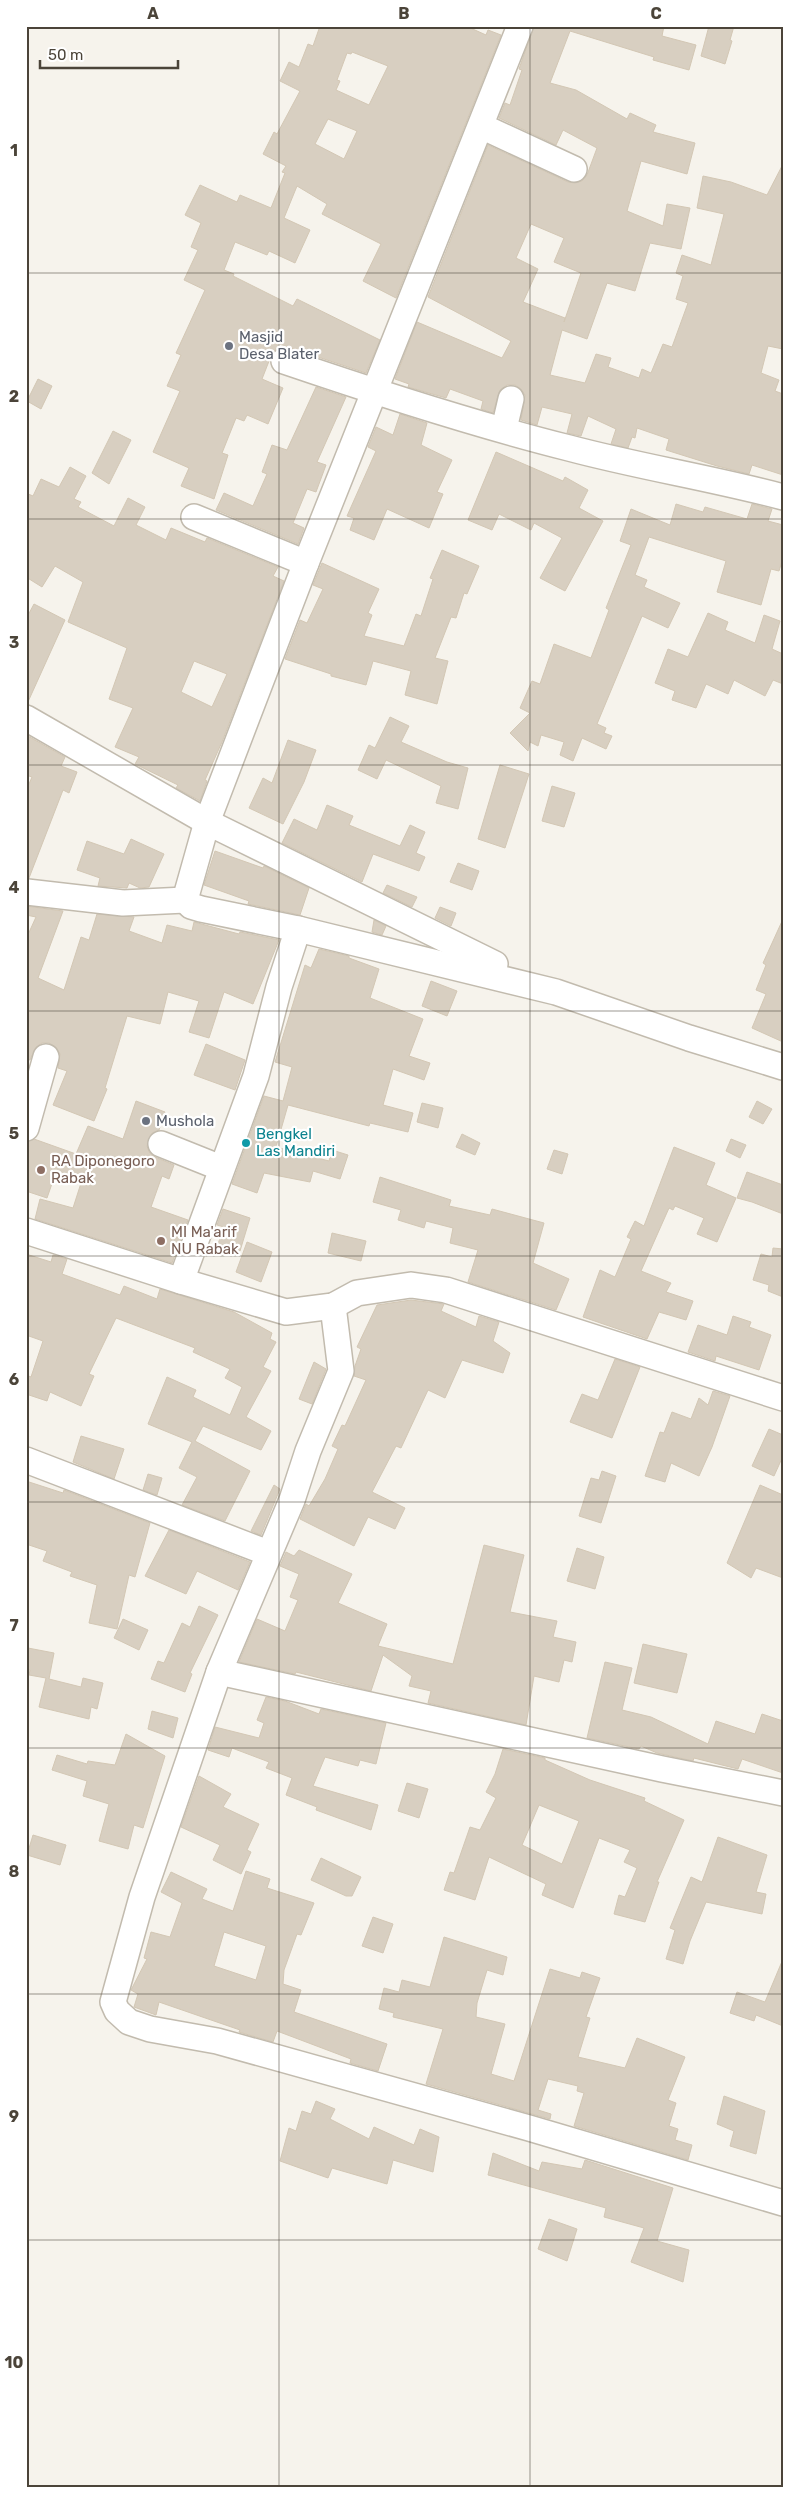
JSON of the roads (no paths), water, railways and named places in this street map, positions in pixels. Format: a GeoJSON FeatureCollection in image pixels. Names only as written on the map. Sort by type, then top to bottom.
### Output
{"type":"FeatureCollection","features":[{"type":"Feature","properties":{"kind":"street"},"geometry":{"type":"LineString","coordinates":[[185,900],[207,822],[306,563],[520,26]]}},
{"type":"Feature","properties":{"kind":"street"},"geometry":{"type":"LineString","coordinates":[[481,126],[574,169]]}},
{"type":"Feature","properties":{"kind":"street"},"geometry":{"type":"LineString","coordinates":[[284,361],[374,392],[570,448],[725,482],[783,498]]}},
{"type":"Feature","properties":{"kind":"street"},"geometry":{"type":"LineString","coordinates":[[504,429],[512,399]]}},
{"type":"Feature","properties":{"kind":"street"},"geometry":{"type":"LineString","coordinates":[[194,517],[306,563]]}},
{"type":"Feature","properties":{"kind":"street"},"geometry":{"type":"LineString","coordinates":[[26,718],[207,822],[472,954],[556,992],[689,1038],[783,1066]]}},
{"type":"Feature","properties":{"kind":"street"},"geometry":{"type":"LineString","coordinates":[[27,892],[123,903],[185,900]]}},
{"type":"Feature","properties":{"kind":"street"},"geometry":{"type":"LineString","coordinates":[[185,900],[190,906],[201,909],[298,929],[556,992]]}},
{"type":"Feature","properties":{"kind":"street"},"geometry":{"type":"LineString","coordinates":[[181,1281],[198,1241],[221,1168],[256,1076],[279,987],[298,929]]}},
{"type":"Feature","properties":{"kind":"street"},"geometry":{"type":"LineString","coordinates":[[26,1128],[46,1057]]}},
{"type":"Feature","properties":{"kind":"street"},"geometry":{"type":"LineString","coordinates":[[161,1144],[221,1168]]}},
{"type":"Feature","properties":{"kind":"street"},"geometry":{"type":"LineString","coordinates":[[26,1231],[181,1281],[286,1312],[333,1306],[357,1293],[402,1286],[411,1285],[446,1290],[782,1395]]}},
{"type":"Feature","properties":{"kind":"street"},"geometry":{"type":"LineString","coordinates":[[333,1306],[341,1372],[308,1451],[292,1500],[219,1672],[142,1897],[114,2002],[117,2011],[129,2022],[150,2029],[226,2044],[529,2128],[783,2203]]}},
{"type":"Feature","properties":{"kind":"street"},"geometry":{"type":"LineString","coordinates":[[26,1460],[268,1553]]}},
{"type":"Feature","properties":{"kind":"street"},"geometry":{"type":"LineString","coordinates":[[219,1672],[662,1769],[783,1793]]}},
{"type":"Feature","properties":{"kind":"place","name":"Masjid Desa Blater"},"geometry":{"type":"Point","coordinates":[229,346]}},
{"type":"Feature","properties":{"kind":"place","name":"Mushola"},"geometry":{"type":"Point","coordinates":[146,1121]}},
{"type":"Feature","properties":{"kind":"place","name":"Bengkel Las Mandiri"},"geometry":{"type":"Point","coordinates":[246,1143]}},
{"type":"Feature","properties":{"kind":"place","name":"RA Diponegoro Rabak"},"geometry":{"type":"Point","coordinates":[41,1170]}},
{"type":"Feature","properties":{"kind":"place","name":"MI Ma'arif NU Rabak"},"geometry":{"type":"Point","coordinates":[161,1241]}}]}
